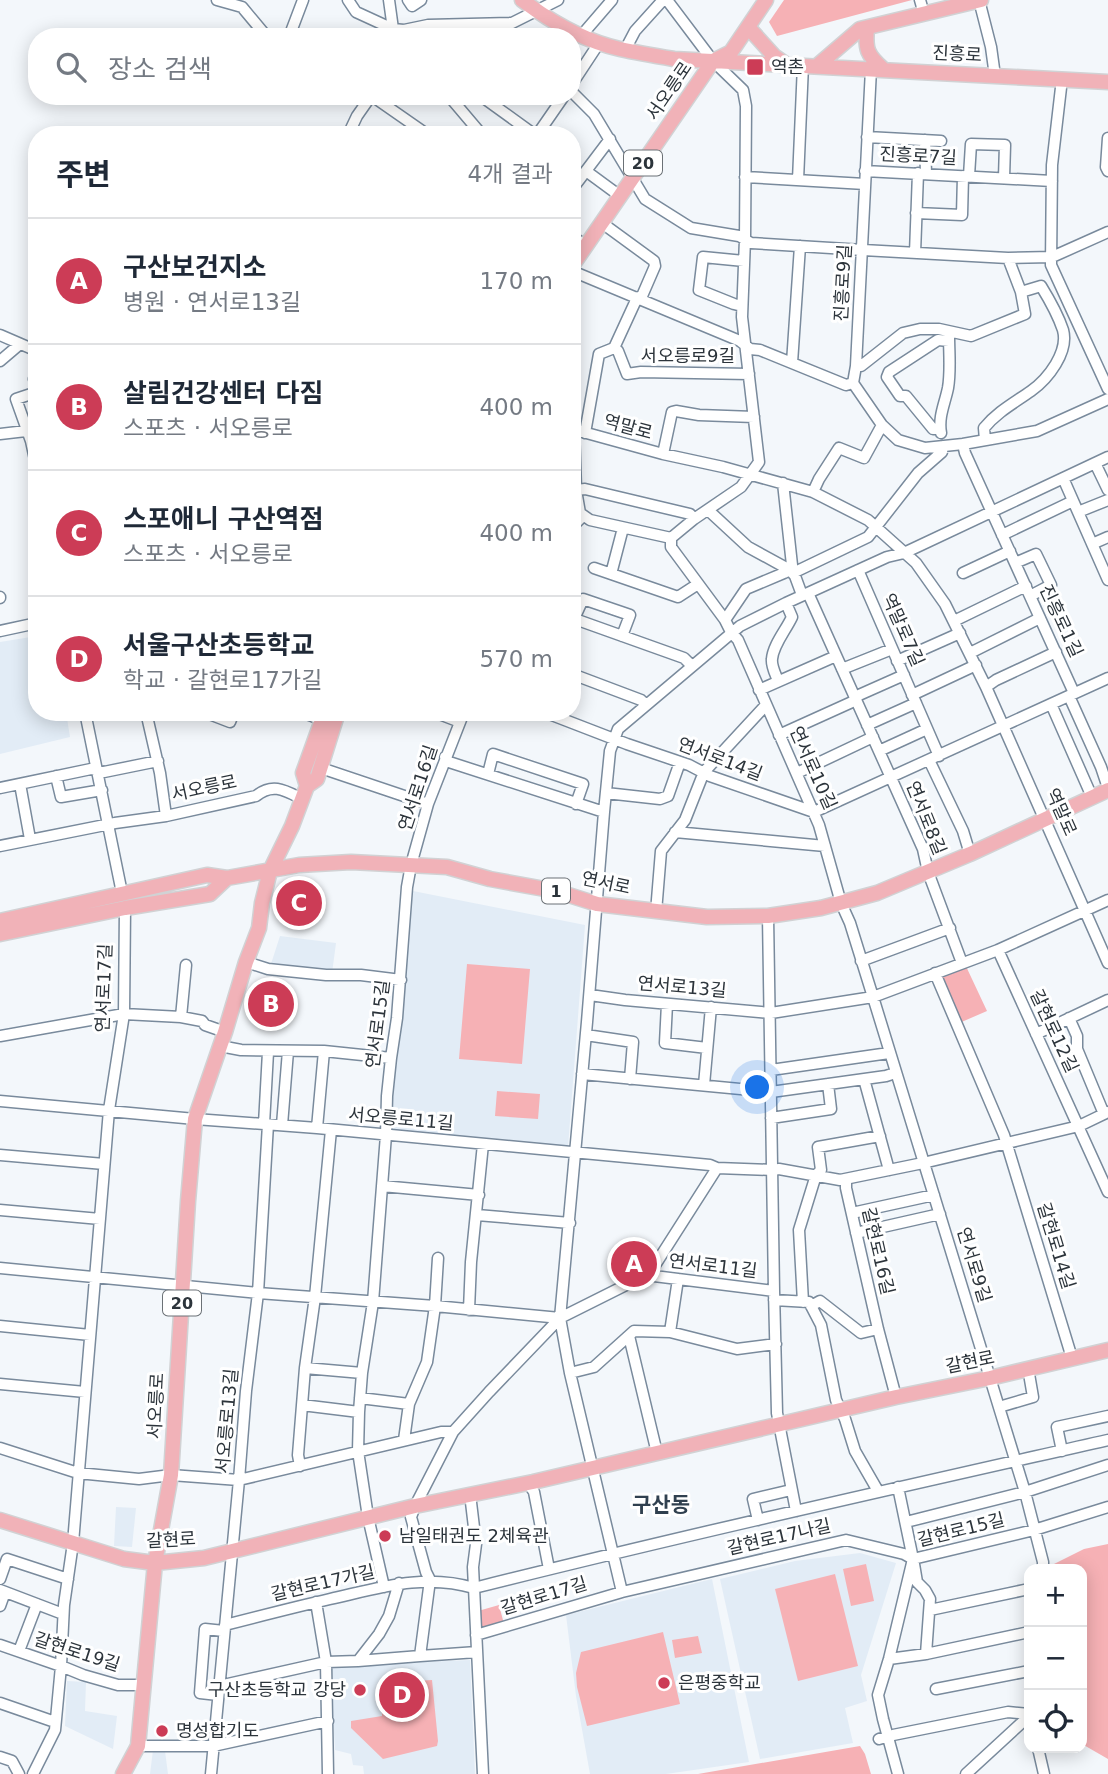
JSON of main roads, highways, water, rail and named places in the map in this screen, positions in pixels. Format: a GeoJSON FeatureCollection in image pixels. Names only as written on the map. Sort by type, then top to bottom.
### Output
{"type":"FeatureCollection","features":[{"type":"Feature","properties":{"kind":"main road","name":"진흥로"},"geometry":{"type":"LineString","coordinates":[[522,0],[567,28]]}},
{"type":"Feature","properties":{"kind":"main road"},"geometry":{"type":"LineString","coordinates":[[810,66],[860,29],[922,7],[980,0]]}},
{"type":"Feature","properties":{"kind":"main road","name":"서오릉로"},"geometry":{"type":"LineString","coordinates":[[581,253],[713,61],[731,51],[748,27],[760,3]]}},
{"type":"Feature","properties":{"kind":"main road"},"geometry":{"type":"LineString","coordinates":[[748,27],[774,56],[784,63]]}},
{"type":"Feature","properties":{"kind":"main road"},"geometry":{"type":"LineString","coordinates":[[866,28],[868,54],[877,69]]}},
{"type":"Feature","properties":{"kind":"main road","name":"진흥로"},"geometry":{"type":"LineString","coordinates":[[581,36],[625,50],[674,59],[1108,82]]}},
{"type":"Feature","properties":{"kind":"main road","name":"서오릉로"},"geometry":{"type":"LineString","coordinates":[[305,792],[303,772],[323,721]]}},
{"type":"Feature","properties":{"kind":"main road","name":"서오릉로"},"geometry":{"type":"LineString","coordinates":[[129,1772],[138,1746],[155,1563],[171,1475],[195,1119],[259,928],[270,870],[305,792],[317,779],[335,721]]}},
{"type":"Feature","properties":{"kind":"main road","name":"연서로"},"geometry":{"type":"LineString","coordinates":[[0,921],[206,875],[227,878],[299,865],[351,862],[447,867],[489,879],[556,891],[597,904],[656,912],[707,918],[768,916],[821,908],[877,893],[970,854],[1108,789]]}},
{"type":"Feature","properties":{"kind":"main road","name":"연서로"},"geometry":{"type":"LineString","coordinates":[[0,934],[125,908],[210,894],[227,878]]}},
{"type":"Feature","properties":{"kind":"main road","name":"갈현로"},"geometry":{"type":"LineString","coordinates":[[0,1520],[124,1559],[155,1563],[204,1558],[415,1506],[528,1483],[1108,1350]]}},
{"type":"Feature","properties":{"kind":"place","name":"역촌"},"geometry":{"type":"Point","coordinates":[755,67]}},
{"type":"Feature","properties":{"kind":"place","name":"스포애니 구산역점"},"geometry":{"type":"Point","coordinates":[299,903]}},
{"type":"Feature","properties":{"kind":"place","name":"살림건강센터 다짐"},"geometry":{"type":"Point","coordinates":[271,1004]}},
{"type":"Feature","properties":{"kind":"place","name":"구산보건지소"},"geometry":{"type":"Point","coordinates":[634,1264]}},
{"type":"Feature","properties":{"kind":"place","name":"남일태권도 2체육관"},"geometry":{"type":"Point","coordinates":[385,1536]}},
{"type":"Feature","properties":{"kind":"place","name":"은평중학교"},"geometry":{"type":"Point","coordinates":[664,1683]}},
{"type":"Feature","properties":{"kind":"place","name":"구산초등학교 강당"},"geometry":{"type":"Point","coordinates":[360,1690]}},
{"type":"Feature","properties":{"kind":"place","name":"서울구산초등학교"},"geometry":{"type":"Point","coordinates":[402,1695]}},
{"type":"Feature","properties":{"kind":"place","name":"명성합기도"},"geometry":{"type":"Point","coordinates":[162,1731]}},
{"type":"Feature","properties":{"kind":"district","name":"구산동"},"geometry":{"type":"Point","coordinates":[661,1505]}}]}
